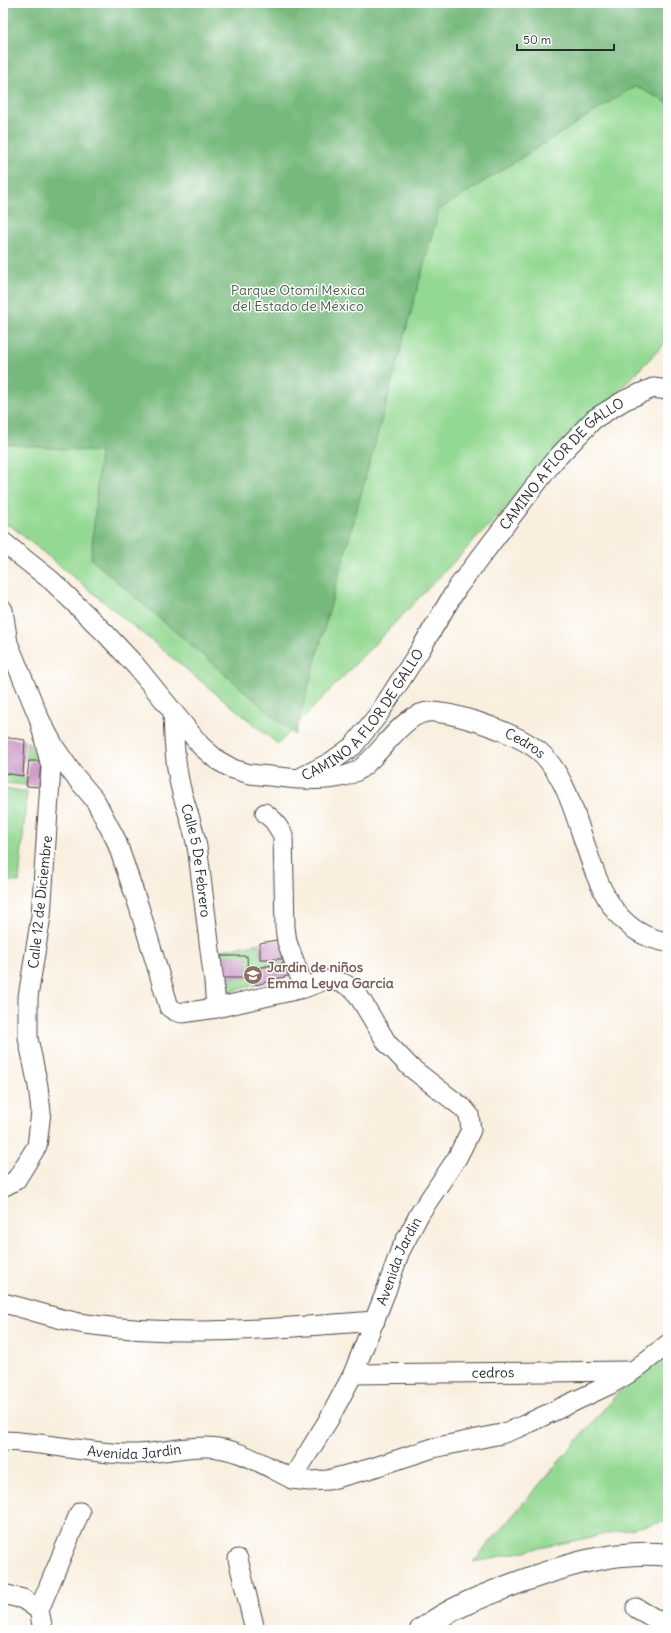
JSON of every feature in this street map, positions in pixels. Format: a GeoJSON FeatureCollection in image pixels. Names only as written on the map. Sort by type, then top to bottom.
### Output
{"type":"FeatureCollection","features":[{"type":"Feature","properties":{"kind":"main road"},"geometry":{"type":"LineString","coordinates":[[421,1630],[450,1612],[478,1598],[552,1570],[627,1554],[668,1555]]}},
{"type":"Feature","properties":{"kind":"street","name":"CAMINO A FLOR DE GALLO"},"geometry":{"type":"LineString","coordinates":[[3,542],[52,581],[106,634],[136,666],[201,746],[217,760],[233,769],[268,777],[298,779],[331,762],[353,746],[373,721],[420,650],[457,588],[510,517],[558,457],[594,419],[625,400],[653,388],[668,390]]}},
{"type":"Feature","properties":{"kind":"street","name":"Calle 12 de Diciembre"},"geometry":{"type":"LineString","coordinates":[[3,610],[8,643],[39,718],[51,767],[41,916],[28,997],[28,1038],[38,1086],[41,1112],[37,1146],[16,1180],[3,1187]]}},
{"type":"Feature","properties":{"kind":"street","name":"Cedros"},"geometry":{"type":"LineString","coordinates":[[298,779],[331,779],[356,771],[372,761],[403,725],[413,718],[427,713],[432,712],[457,716],[513,736],[534,747],[545,756],[558,775],[581,830],[600,885],[607,899],[621,917],[640,933],[668,942]]}},
{"type":"Feature","properties":{"kind":"street","name":"Calle 5 De Febrero"},"geometry":{"type":"LineString","coordinates":[[173,713],[174,742],[182,792],[195,834],[198,853],[216,1008]]}},
{"type":"Feature","properties":{"kind":"street","name":"Avenida Jardin"},"geometry":{"type":"LineString","coordinates":[[3,1441],[24,1441],[129,1454],[205,1447],[224,1449],[249,1458],[292,1479],[329,1419],[353,1374],[375,1321],[400,1252],[420,1213],[457,1158],[471,1130],[469,1115],[463,1108],[410,1067],[387,1043],[355,990],[343,983],[333,980],[325,980],[304,988],[216,1008],[182,1013],[169,1007],[139,907],[110,827],[95,800],[73,774],[55,748],[39,718]]}},
{"type":"Feature","properties":{"kind":"street"},"geometry":{"type":"LineString","coordinates":[[265,813],[274,821],[283,835],[286,935],[287,942],[304,988]]}},
{"type":"Feature","properties":{"kind":"street"},"geometry":{"type":"LineString","coordinates":[[3,1303],[84,1323],[134,1329],[240,1331],[375,1321]]}},
{"type":"Feature","properties":{"kind":"street"},"geometry":{"type":"LineString","coordinates":[[292,1479],[309,1481],[328,1480],[369,1469],[433,1448],[501,1434],[534,1422],[609,1385],[633,1371],[668,1344]]}},
{"type":"Feature","properties":{"kind":"street","name":"cedros"},"geometry":{"type":"LineString","coordinates":[[353,1374],[633,1371]]}},
{"type":"Feature","properties":{"kind":"street"},"geometry":{"type":"LineString","coordinates":[[43,1630],[39,1610],[80,1512]]}},
{"type":"Feature","properties":{"kind":"street"},"geometry":{"type":"LineString","coordinates":[[238,1559],[255,1630]]}},
{"type":"Feature","properties":{"kind":"street"},"geometry":{"type":"LineString","coordinates":[[3,1594],[23,1599],[39,1610]]}},
{"type":"Feature","properties":{"kind":"street"},"geometry":{"type":"LineString","coordinates":[[636,1608],[668,1626]]}},
{"type":"Feature","properties":{"kind":"green space","name":"Parque Otomí Mexica del Estado de México"},"geometry":{"type":"Polygon","coordinates":[[[3,3],[668,3],[668,340],[278,744],[11,526],[3,524],[3,3]]]}},
{"type":"Feature","properties":{"kind":"green space","name":"Parque Otomí Mexica del Estado de México"},"geometry":{"type":"Polygon","coordinates":[[[3,3],[668,3],[668,103],[635,86],[439,210],[295,735],[91,559],[100,452],[3,444],[3,3]]]}},
{"type":"Feature","properties":{"kind":"green space"},"geometry":{"type":"Polygon","coordinates":[[[27,741],[41,759],[26,760],[27,741]]]}},
{"type":"Feature","properties":{"kind":"green space"},"geometry":{"type":"Polygon","coordinates":[[[3,774],[26,777],[26,785],[3,783],[3,774]]]}},
{"type":"Feature","properties":{"kind":"green space"},"geometry":{"type":"Polygon","coordinates":[[[3,789],[27,791],[19,882],[3,881],[3,789]]]}},
{"type":"Feature","properties":{"kind":"green space"},"geometry":{"type":"Polygon","coordinates":[[[260,943],[260,957],[288,960],[251,970],[256,985],[223,993],[222,978],[248,978],[247,956],[221,956],[221,950],[260,943]]]}},
{"type":"Feature","properties":{"kind":"green space"},"geometry":{"type":"Polygon","coordinates":[[[668,1334],[668,1521],[473,1562],[668,1334]]]}},
{"type":"Feature","properties":{"kind":"building"},"geometry":{"type":"Polygon","coordinates":[[[3,737],[25,740],[23,776],[3,773],[3,737]]]}},
{"type":"Feature","properties":{"kind":"building"},"geometry":{"type":"Polygon","coordinates":[[[29,761],[41,761],[39,787],[26,786],[29,761]]]}},
{"type":"Feature","properties":{"kind":"building"},"geometry":{"type":"Polygon","coordinates":[[[282,939],[287,959],[260,959],[260,943],[282,939]]]}},
{"type":"Feature","properties":{"kind":"building"},"geometry":{"type":"Polygon","coordinates":[[[221,956],[247,956],[248,978],[222,978],[221,956]]]}},
{"type":"Feature","properties":{"kind":"building"},"geometry":{"type":"Polygon","coordinates":[[[288,962],[295,974],[256,985],[252,969],[288,962]]]}},
{"type":"Feature","properties":{"kind":"place","name":"Jardin de niños Emma Leyva Garcia"},"geometry":{"type":"Point","coordinates":[253,975]}}]}
